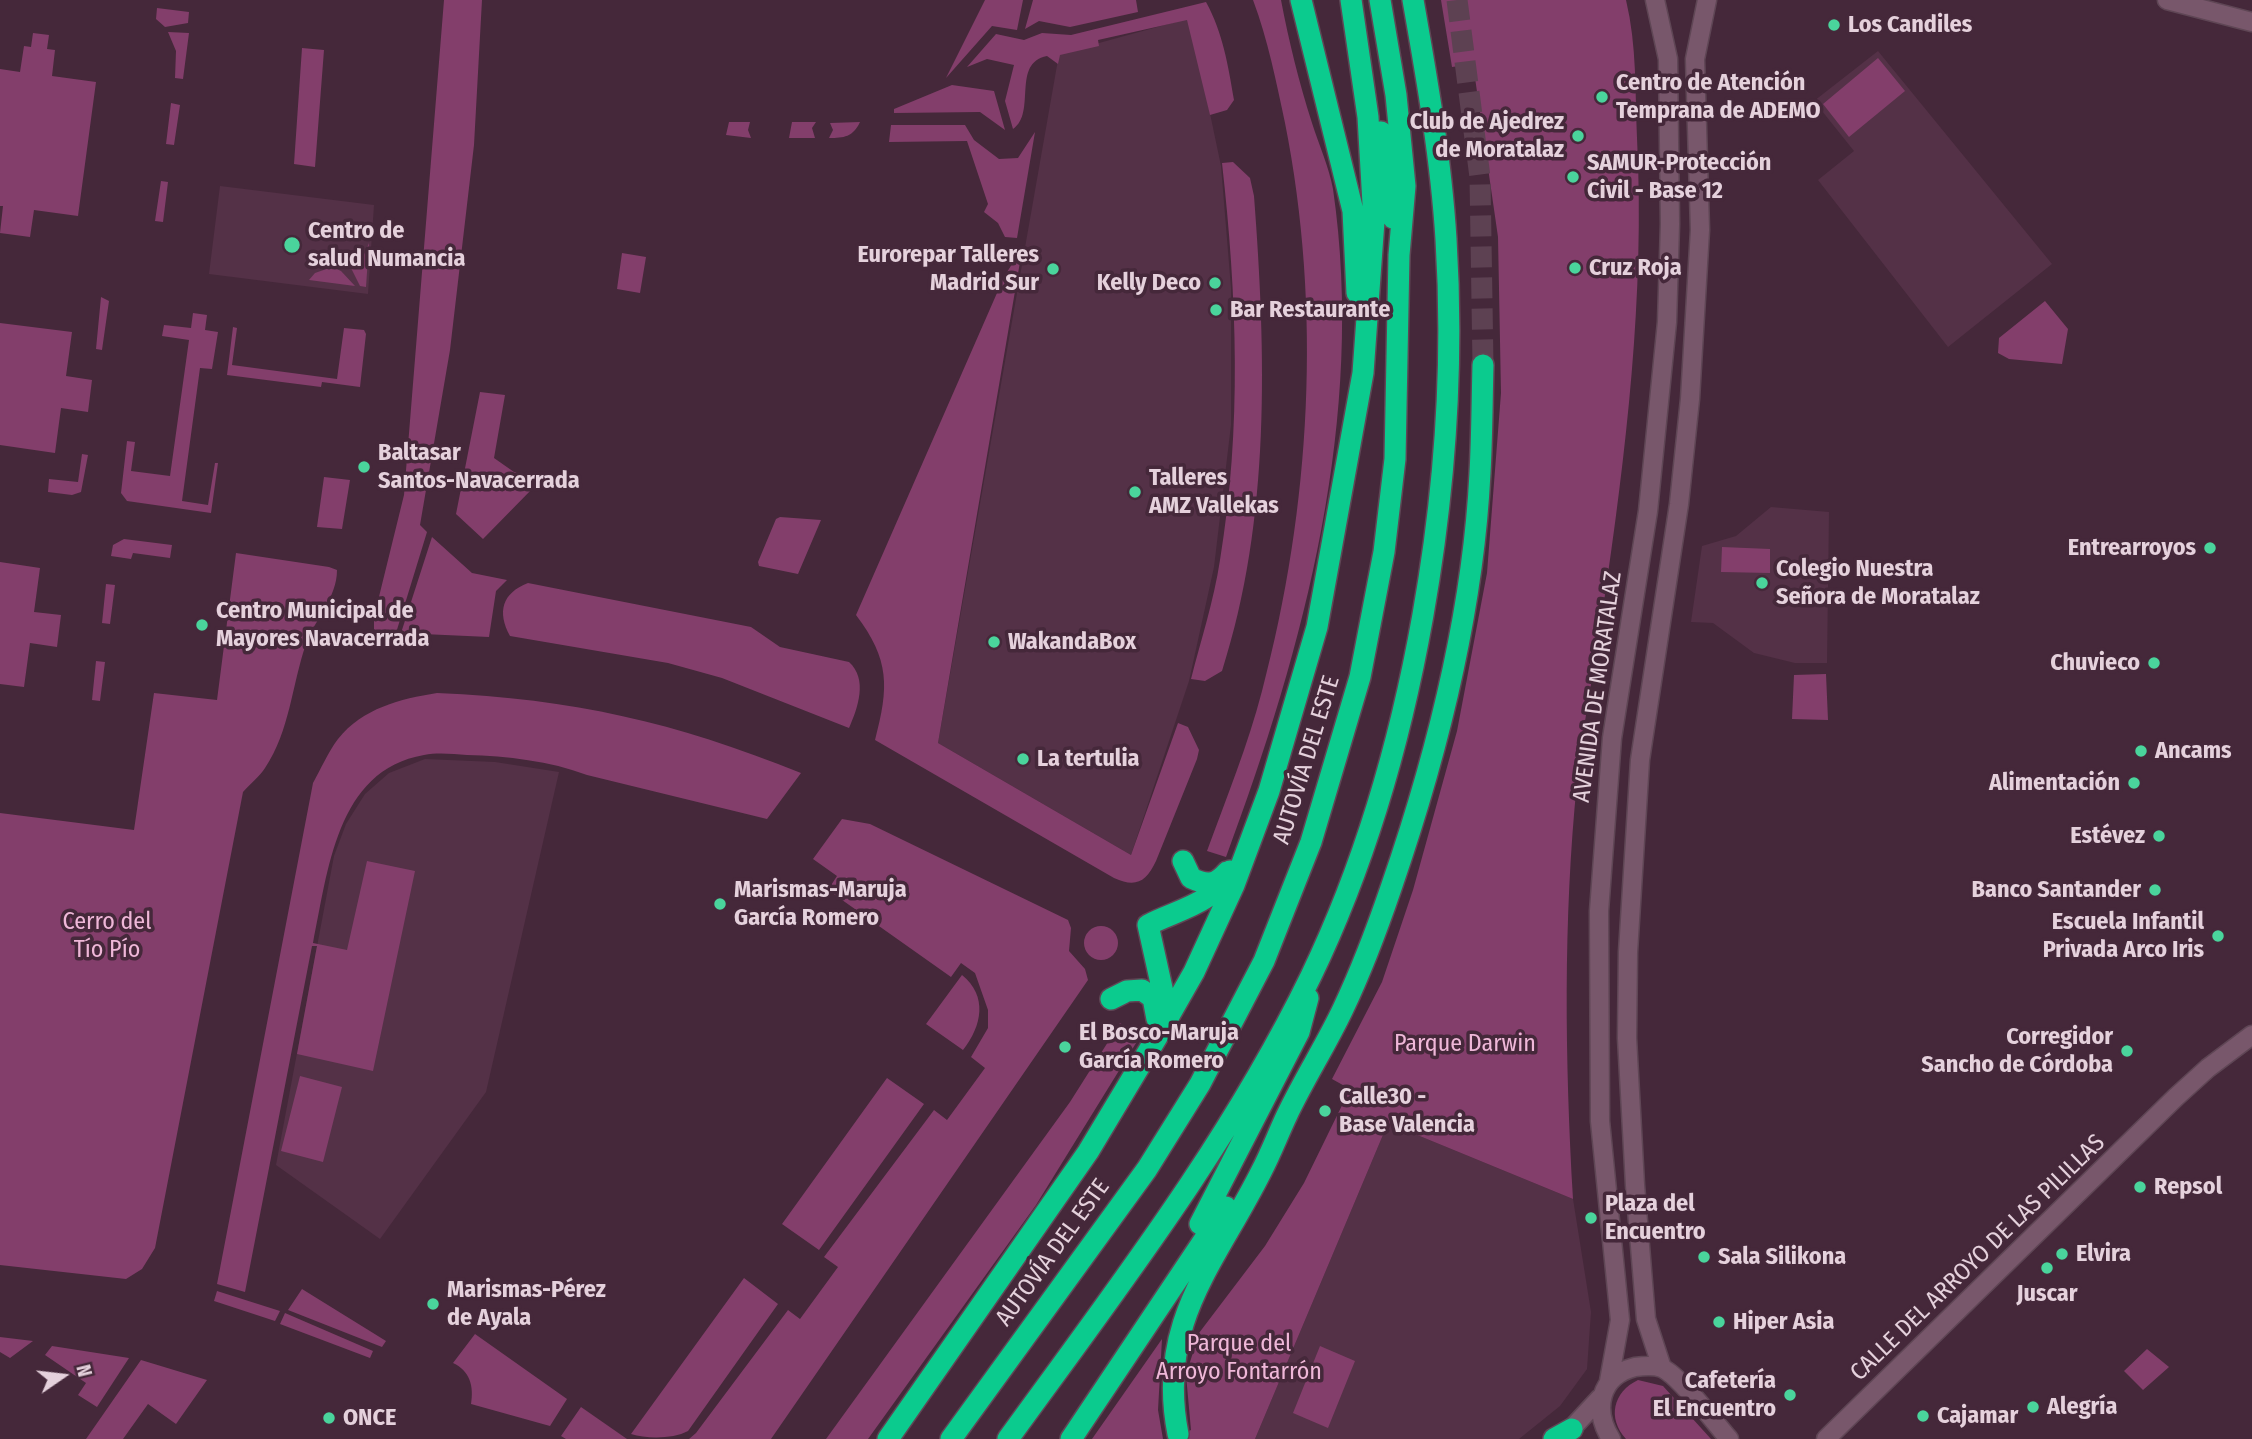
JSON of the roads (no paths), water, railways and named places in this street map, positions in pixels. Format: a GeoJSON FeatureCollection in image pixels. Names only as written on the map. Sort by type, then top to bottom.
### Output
{"type":"FeatureCollection","features":[{"type":"Feature","properties":{"kind":"highway"},"geometry":{"type":"LineString","coordinates":[[1301,0],[1353,211],[1357,303],[1350,435]]}},
{"type":"Feature","properties":{"kind":"highway"},"geometry":{"type":"LineString","coordinates":[[888,1439],[1088,1152],[1158,1034],[1194,972],[1234,885],[1269,791],[1317,627],[1363,373],[1374,221],[1368,117],[1351,0]]}},
{"type":"Feature","properties":{"kind":"highway"},"geometry":{"type":"LineString","coordinates":[[1362,0],[1399,255]]}},
{"type":"Feature","properties":{"kind":"highway","name":"AUTOVÍA DEL ESTE"},"geometry":{"type":"LineString","coordinates":[[951,1439],[1147,1169],[1199,1084],[1264,961],[1311,842],[1360,677],[1384,552],[1395,459],[1399,255],[1405,186],[1396,94],[1380,0]]}},
{"type":"Feature","properties":{"kind":"highway"},"geometry":{"type":"LineString","coordinates":[[1008,1439],[1186,1192],[1241,1104],[1311,976],[1360,852],[1408,691],[1431,566],[1443,473],[1447,388],[1446,240],[1429,88],[1413,0]]}},
{"type":"Feature","properties":{"kind":"highway"},"geometry":{"type":"LineString","coordinates":[[1178,1434],[1172,1402],[1172,1368],[1180,1331],[1197,1286],[1249,1196],[1287,1115],[1343,1009],[1390,890],[1447,700],[1467,593],[1480,475],[1483,365]]}},
{"type":"Feature","properties":{"kind":"highway"},"geometry":{"type":"LineString","coordinates":[[1158,1034],[1164,997],[1148,925],[1208,899],[1222,888],[1252,817],[1269,791]]}},
{"type":"Feature","properties":{"kind":"highway"},"geometry":{"type":"LineString","coordinates":[[1182,862],[1191,878],[1206,884],[1216,882],[1231,868]]}},
{"type":"Feature","properties":{"kind":"highway"},"geometry":{"type":"LineString","coordinates":[[1184,1272],[1198,1228],[1299,1032],[1311,976]]}},
{"type":"Feature","properties":{"kind":"highway"},"geometry":{"type":"LineString","coordinates":[[1111,999],[1127,991],[1142,990],[1153,999],[1158,1034]]}},
{"type":"Feature","properties":{"kind":"highway"},"geometry":{"type":"LineString","coordinates":[[1071,1439],[1287,1115]]}},
{"type":"Feature","properties":{"kind":"highway"},"geometry":{"type":"LineString","coordinates":[[904,1439],[930,1380]]}},
{"type":"Feature","properties":{"kind":"street","name":"AVENIDA DE MORATALAZ"},"geometry":{"type":"LineString","coordinates":[[1609,1381],[1620,1320],[1600,1121],[1599,911],[1612,738],[1648,511],[1667,322],[1671,224],[1668,59],[1655,0]]}},
{"type":"Feature","properties":{"kind":"street","name":"AVENIDA DE MORATALAZ"},"geometry":{"type":"LineString","coordinates":[[1662,1368],[1646,1319],[1635,1185],[1627,1038],[1628,952],[1640,760],[1679,505],[1690,398],[1700,230],[1695,59],[1707,0]]}},
{"type":"Feature","properties":{"kind":"street"},"geometry":{"type":"LineString","coordinates":[[2166,0],[2252,22]]}},
{"type":"Feature","properties":{"kind":"street","name":"CALLE DEL ARROYO DE LAS PILILLAS"},"geometry":{"type":"LineString","coordinates":[[1826,1439],[2208,1068],[2252,1035]]}},
{"type":"Feature","properties":{"kind":"street"},"geometry":{"type":"LineString","coordinates":[[1563,1436],[1600,1398],[1609,1381],[1627,1369],[1640,1366],[1662,1368],[1729,1439]]}},
{"type":"Feature","properties":{"kind":"street"},"geometry":{"type":"LineString","coordinates":[[1600,1398],[1602,1421],[1611,1439]]}},
{"type":"Feature","properties":{"kind":"tunnel"},"geometry":{"type":"LineString","coordinates":[[1457,0],[1480,177],[1483,365]]}},
{"type":"Feature","properties":{"kind":"place","name":"Los Candiles"},"geometry":{"type":"Point","coordinates":[1834,25]}},
{"type":"Feature","properties":{"kind":"place","name":"Centro de Atención Temprana de ADEMO"},"geometry":{"type":"Point","coordinates":[1602,97]}},
{"type":"Feature","properties":{"kind":"place","name":"Club de Ajedrez de Moratalaz"},"geometry":{"type":"Point","coordinates":[1578,136]}},
{"type":"Feature","properties":{"kind":"place","name":"SAMUR-Protección Civil - Base 12"},"geometry":{"type":"Point","coordinates":[1573,177]}},
{"type":"Feature","properties":{"kind":"place","name":"Centro de salud Numancia"},"geometry":{"type":"Point","coordinates":[292,245]}},
{"type":"Feature","properties":{"kind":"place","name":"Cruz Roja"},"geometry":{"type":"Point","coordinates":[1575,268]}},
{"type":"Feature","properties":{"kind":"place","name":"Eurorepar Talleres Madrid Sur"},"geometry":{"type":"Point","coordinates":[1053,269]}},
{"type":"Feature","properties":{"kind":"place","name":"Kelly Deco"},"geometry":{"type":"Point","coordinates":[1215,283]}},
{"type":"Feature","properties":{"kind":"place","name":"Bar Restaurante"},"geometry":{"type":"Point","coordinates":[1216,310]}},
{"type":"Feature","properties":{"kind":"place","name":"Baltasar Santos-Navacerrada"},"geometry":{"type":"Point","coordinates":[364,467]}},
{"type":"Feature","properties":{"kind":"place","name":"Talleres AMZ Vallekas"},"geometry":{"type":"Point","coordinates":[1135,492]}},
{"type":"Feature","properties":{"kind":"place","name":"Entrearroyos"},"geometry":{"type":"Point","coordinates":[2210,548]}},
{"type":"Feature","properties":{"kind":"place","name":"Colegio Nuestra Señora de Moratalaz"},"geometry":{"type":"Point","coordinates":[1762,583]}},
{"type":"Feature","properties":{"kind":"place","name":"Centro Municipal de Mayores Navacerrada"},"geometry":{"type":"Point","coordinates":[202,625]}},
{"type":"Feature","properties":{"kind":"place","name":"WakandaBox"},"geometry":{"type":"Point","coordinates":[994,642]}},
{"type":"Feature","properties":{"kind":"place","name":"Chuvieco"},"geometry":{"type":"Point","coordinates":[2154,663]}},
{"type":"Feature","properties":{"kind":"place","name":"Ancams"},"geometry":{"type":"Point","coordinates":[2141,751]}},
{"type":"Feature","properties":{"kind":"place","name":"La tertulia"},"geometry":{"type":"Point","coordinates":[1023,759]}},
{"type":"Feature","properties":{"kind":"place","name":"Alimentación"},"geometry":{"type":"Point","coordinates":[2134,783]}},
{"type":"Feature","properties":{"kind":"place","name":"Estévez"},"geometry":{"type":"Point","coordinates":[2159,836]}},
{"type":"Feature","properties":{"kind":"place","name":"Banco Santander"},"geometry":{"type":"Point","coordinates":[2155,890]}},
{"type":"Feature","properties":{"kind":"place","name":"Marismas-Maruja García Romero"},"geometry":{"type":"Point","coordinates":[720,904]}},
{"type":"Feature","properties":{"kind":"place","name":"Escuela Infantil Privada Arco Iris"},"geometry":{"type":"Point","coordinates":[2218,936]}},
{"type":"Feature","properties":{"kind":"place","name":"El Bosco-Maruja García Romero"},"geometry":{"type":"Point","coordinates":[1065,1047]}},
{"type":"Feature","properties":{"kind":"place","name":"Corregidor Sancho de Córdoba"},"geometry":{"type":"Point","coordinates":[2127,1051]}},
{"type":"Feature","properties":{"kind":"place","name":"Calle30 - Base Valencia"},"geometry":{"type":"Point","coordinates":[1325,1111]}},
{"type":"Feature","properties":{"kind":"place","name":"Repsol"},"geometry":{"type":"Point","coordinates":[2140,1187]}},
{"type":"Feature","properties":{"kind":"place","name":"Plaza del Encuentro"},"geometry":{"type":"Point","coordinates":[1591,1218]}},
{"type":"Feature","properties":{"kind":"place","name":"Elvira"},"geometry":{"type":"Point","coordinates":[2062,1254]}},
{"type":"Feature","properties":{"kind":"place","name":"Sala Silikona"},"geometry":{"type":"Point","coordinates":[1704,1257]}},
{"type":"Feature","properties":{"kind":"place","name":"Juscar"},"geometry":{"type":"Point","coordinates":[2047,1268]}},
{"type":"Feature","properties":{"kind":"place","name":"Marismas-Pérez de Ayala"},"geometry":{"type":"Point","coordinates":[433,1304]}},
{"type":"Feature","properties":{"kind":"place","name":"Hiper Asia"},"geometry":{"type":"Point","coordinates":[1719,1322]}},
{"type":"Feature","properties":{"kind":"place","name":"Cafetería El Encuentro"},"geometry":{"type":"Point","coordinates":[1790,1395]}},
{"type":"Feature","properties":{"kind":"place","name":"Alegría"},"geometry":{"type":"Point","coordinates":[2033,1407]}},
{"type":"Feature","properties":{"kind":"place","name":"Cajamar"},"geometry":{"type":"Point","coordinates":[1923,1416]}},
{"type":"Feature","properties":{"kind":"place","name":"ONCE"},"geometry":{"type":"Point","coordinates":[329,1418]}},
{"type":"Feature","properties":{"kind":"park label","name":"Cerro del Tío Pío"},"geometry":{"type":"Point","coordinates":[107,936]}},
{"type":"Feature","properties":{"kind":"park label","name":"Parque Darwin"},"geometry":{"type":"Point","coordinates":[1465,1044]}},
{"type":"Feature","properties":{"kind":"park label","name":"Parque del Arroyo Fontarrón"},"geometry":{"type":"Point","coordinates":[1239,1358]}}]}
